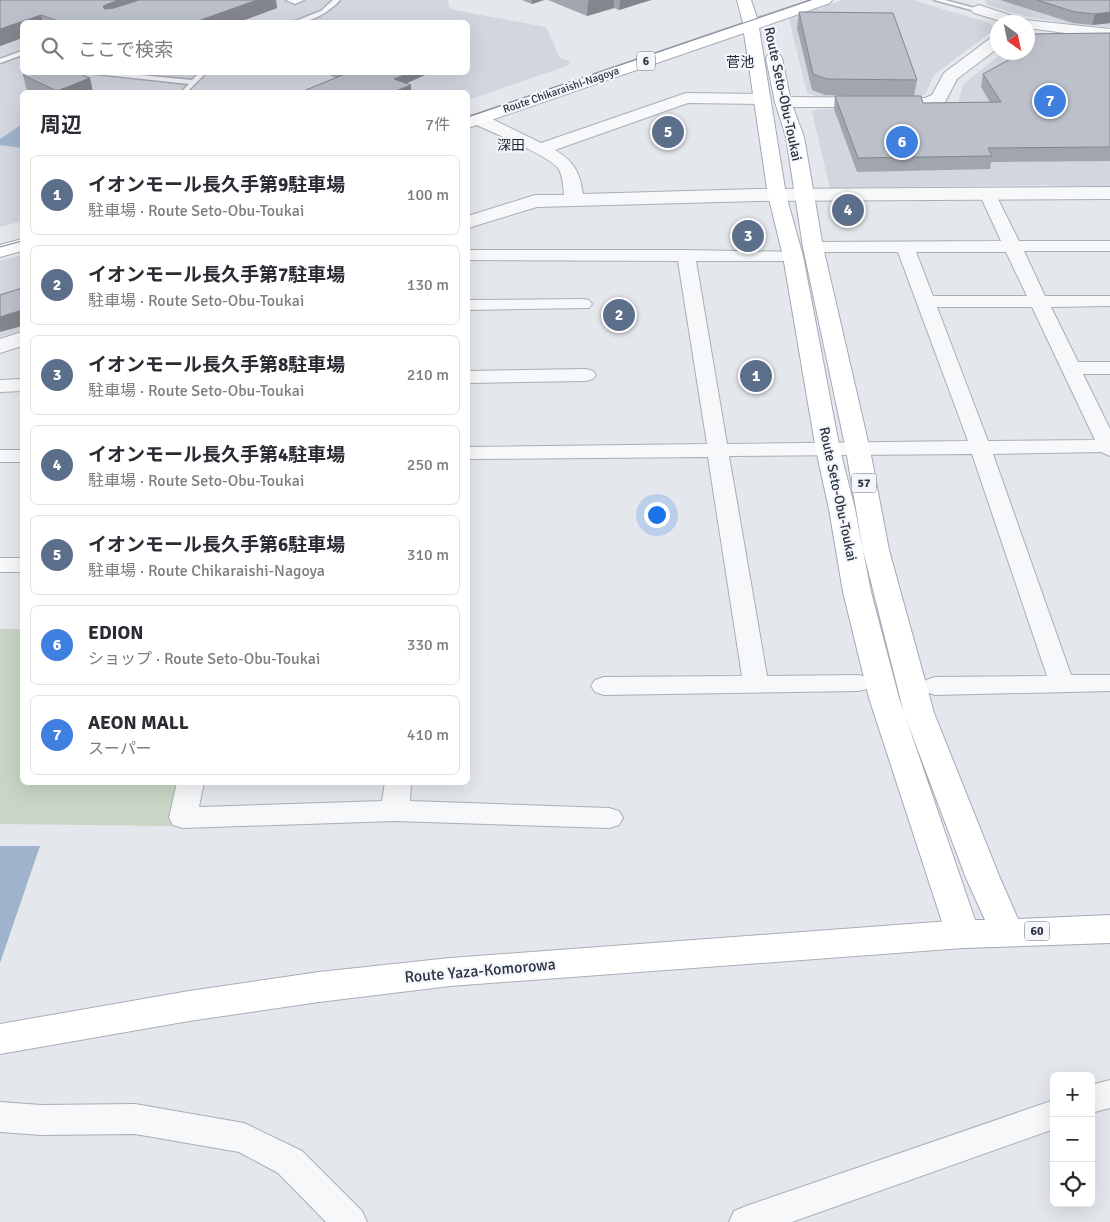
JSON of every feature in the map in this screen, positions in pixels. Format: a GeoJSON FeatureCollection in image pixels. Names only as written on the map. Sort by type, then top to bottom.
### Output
{"type":"FeatureCollection","features":[{"type":"Feature","properties":{"kind":"main road","name":"Route Chikaraishi-Nagoya"},"geometry":{"type":"LineString","coordinates":[[471,117],[755,13],[781,0]]}},
{"type":"Feature","properties":{"kind":"main road","name":"Route Chikaraishi-Nagoya"},"geometry":{"type":"LineString","coordinates":[[755,13],[825,0]]}},
{"type":"Feature","properties":{"kind":"main road","name":"Route Seto-Obu-Toukai"},"geometry":{"type":"LineString","coordinates":[[755,13],[773,100],[777,195],[803,252],[858,450],[876,550],[919,713],[982,878],[1007,932]]}},
{"type":"Feature","properties":{"kind":"main road","name":"Route Seto-Obu-Toukai"},"geometry":{"type":"LineString","coordinates":[[773,100],[795,137],[804,196],[803,252],[828,450],[842,509],[857,592],[884,698],[964,934]]}},
{"type":"Feature","properties":{"kind":"main road"},"geometry":{"type":"LineString","coordinates":[[0,236],[20,231]]}},
{"type":"Feature","properties":{"kind":"main road"},"geometry":{"type":"LineString","coordinates":[[0,251],[20,246]]}},
{"type":"Feature","properties":{"kind":"main road","name":"60"},"geometry":{"type":"LineString","coordinates":[[964,934],[1110,929]]}},
{"type":"Feature","properties":{"kind":"main road","name":"Route Yaza-Komorowa"},"geometry":{"type":"LineString","coordinates":[[0,1039],[319,986],[441,973],[964,934]]}},
{"type":"Feature","properties":{"kind":"street"},"geometry":{"type":"LineString","coordinates":[[979,10],[996,15]]}},
{"type":"Feature","properties":{"kind":"street"},"geometry":{"type":"LineString","coordinates":[[1035,25],[1110,34]]}},
{"type":"Feature","properties":{"kind":"street"},"geometry":{"type":"LineString","coordinates":[[540,149],[686,98],[926,103],[939,98],[950,76],[990,46]]}},
{"type":"Feature","properties":{"kind":"street"},"geometry":{"type":"LineString","coordinates":[[471,117],[560,160],[571,172],[574,201]]}},
{"type":"Feature","properties":{"kind":"street"},"geometry":{"type":"LineString","coordinates":[[470,453],[1109,447],[987,193]]}},
{"type":"Feature","properties":{"kind":"street"},"geometry":{"type":"LineString","coordinates":[[470,221],[535,201],[777,195],[1110,193]]}},
{"type":"Feature","properties":{"kind":"street"},"geometry":{"type":"LineString","coordinates":[[470,255],[686,255],[905,247],[1110,246]]}},
{"type":"Feature","properties":{"kind":"street"},"geometry":{"type":"LineString","coordinates":[[905,247],[980,447],[1062,684]]}},
{"type":"Feature","properties":{"kind":"street"},"geometry":{"type":"LineString","coordinates":[[686,255],[756,683]]}},
{"type":"Feature","properties":{"kind":"street"},"geometry":{"type":"LineString","coordinates":[[927,302],[1110,301]]}},
{"type":"Feature","properties":{"kind":"street"},"geometry":{"type":"LineString","coordinates":[[470,305],[583,304]]}},
{"type":"Feature","properties":{"kind":"street"},"geometry":{"type":"LineString","coordinates":[[0,346],[20,340]]}},
{"type":"Feature","properties":{"kind":"street"},"geometry":{"type":"LineString","coordinates":[[1070,368],[1110,368]]}},
{"type":"Feature","properties":{"kind":"street"},"geometry":{"type":"LineString","coordinates":[[470,376],[586,375]]}},
{"type":"Feature","properties":{"kind":"street"},"geometry":{"type":"LineString","coordinates":[[0,386],[20,384]]}},
{"type":"Feature","properties":{"kind":"street"},"geometry":{"type":"LineString","coordinates":[[0,456],[20,456]]}},
{"type":"Feature","properties":{"kind":"street"},"geometry":{"type":"LineString","coordinates":[[0,565],[20,565]]}},
{"type":"Feature","properties":{"kind":"street"},"geometry":{"type":"LineString","coordinates":[[604,686],[858,683]]}},
{"type":"Feature","properties":{"kind":"street"},"geometry":{"type":"LineString","coordinates":[[935,686],[1110,683]]}},
{"type":"Feature","properties":{"kind":"street"},"geometry":{"type":"LineString","coordinates":[[190,785],[183,818],[395,811],[609,818]]}},
{"type":"Feature","properties":{"kind":"street"},"geometry":{"type":"LineString","coordinates":[[395,811],[398,785]]}},
{"type":"Feature","properties":{"kind":"street"},"geometry":{"type":"LineString","coordinates":[[1095,1098],[1110,1094]]}},
{"type":"Feature","properties":{"kind":"street"},"geometry":{"type":"LineString","coordinates":[[746,1222],[1050,1115]]}},
{"type":"Feature","properties":{"kind":"street"},"geometry":{"type":"LineString","coordinates":[[0,1116],[41,1120],[135,1119],[244,1138],[290,1162],[350,1222]]}},
{"type":"Feature","properties":{"kind":"lane"},"geometry":{"type":"LineString","coordinates":[[289,0],[295,2],[301,0]]}},
{"type":"Feature","properties":{"kind":"lane"},"geometry":{"type":"LineString","coordinates":[[301,20],[323,12],[337,0]]}},
{"type":"Feature","properties":{"kind":"lane"},"geometry":{"type":"LineString","coordinates":[[937,0],[979,10]]}},
{"type":"Feature","properties":{"kind":"lane"},"geometry":{"type":"LineString","coordinates":[[962,0],[979,10]]}},
{"type":"Feature","properties":{"kind":"lane"},"geometry":{"type":"LineString","coordinates":[[0,61],[20,54]]}},
{"type":"Feature","properties":{"kind":"lane"},"geometry":{"type":"LineString","coordinates":[[11,57],[20,59]]}},
{"type":"Feature","properties":{"kind":"lane"},"geometry":{"type":"LineString","coordinates":[[115,75],[194,82]]}},
{"type":"Feature","properties":{"kind":"lane"},"geometry":{"type":"LineString","coordinates":[[186,90],[201,75]]}},
{"type":"Feature","properties":{"kind":"shaded area"},"geometry":{"type":"Polygon","coordinates":[[[0,0],[448,0],[449,7],[454,10],[546,27],[560,58],[569,61],[569,65],[470,99],[470,90],[20,90],[20,222],[0,227],[0,0]]]}},
{"type":"Feature","properties":{"kind":"shaded area"},"geometry":{"type":"Polygon","coordinates":[[[843,0],[913,0],[989,23],[990,33],[935,74],[925,94],[920,97],[815,96],[807,93],[789,19],[843,0]]]}},
{"type":"Feature","properties":{"kind":"shaded area"},"geometry":{"type":"Polygon","coordinates":[[[985,0],[1110,0],[1110,27],[1071,24],[1035,18],[1035,15],[1023,15],[987,5],[985,0]]]}},
{"type":"Feature","properties":{"kind":"shaded area"},"geometry":{"type":"Polygon","coordinates":[[[1035,34],[1110,41],[1110,187],[1044,185],[830,188],[812,112],[818,109],[956,110],[963,85],[993,60],[1035,60],[1035,34]]]}},
{"type":"Feature","properties":{"kind":"shaded area"},"geometry":{"type":"Polygon","coordinates":[[[20,256],[20,332],[0,337],[0,261],[20,256]]]}},
{"type":"Feature","properties":{"kind":"green space"},"geometry":{"type":"Polygon","coordinates":[[[0,629],[20,629],[20,785],[182,785],[172,826],[0,824],[0,629]]]}},
{"type":"Feature","properties":{"kind":"water"},"geometry":{"type":"Polygon","coordinates":[[[20,125],[20,148],[0,145],[0,139],[20,125]]]}},
{"type":"Feature","properties":{"kind":"water"},"geometry":{"type":"Polygon","coordinates":[[[0,846],[40,846],[0,963],[0,846]]]}},
{"type":"Feature","properties":{"kind":"building"},"geometry":{"type":"Polygon","coordinates":[[[0,0],[119,0],[105,5],[103,7],[105,9],[139,0],[257,0],[201,20],[55,20],[41,15],[20,20],[20,22],[0,29],[0,0]]]}},
{"type":"Feature","properties":{"kind":"building"},"geometry":{"type":"Polygon","coordinates":[[[1037,0],[1110,0],[1110,12],[1095,14],[1075,12],[1037,0]]]}},
{"type":"Feature","properties":{"kind":"building"},"geometry":{"type":"Polygon","coordinates":[[[799,12],[893,13],[917,80],[827,79],[813,74],[799,12]]]}},
{"type":"Feature","properties":{"kind":"building"},"geometry":{"type":"Polygon","coordinates":[[[1110,33],[1110,147],[988,148],[992,156],[858,158],[835,96],[921,96],[923,103],[1001,102],[983,74],[1008,60],[1035,60],[1035,34],[1110,33]]]}},
{"type":"Feature","properties":{"kind":"building"},"geometry":{"type":"Polygon","coordinates":[[[23,75],[82,75],[90,78],[60,90],[55,90],[23,75]]]}},
{"type":"Feature","properties":{"kind":"building"},"geometry":{"type":"Polygon","coordinates":[[[343,75],[404,75],[394,79],[411,85],[398,90],[306,90],[343,75]]]}},
{"type":"Feature","properties":{"kind":"building"},"geometry":{"type":"Polygon","coordinates":[[[20,289],[20,311],[0,317],[0,295],[20,289]]]}},
{"type":"Feature","properties":{"kind":"tram line"},"geometry":{"type":"LineString","coordinates":[[470,116],[811,0]]}},
{"type":"Feature","properties":{"kind":"tram line"},"geometry":{"type":"LineString","coordinates":[[0,247],[20,242]]}},
{"type":"Feature","properties":{"kind":"place","name":"AEON MALL"},"geometry":{"type":"Point","coordinates":[1050,101]}},
{"type":"Feature","properties":{"kind":"place","name":"イオンモール長久手第6駐車場"},"geometry":{"type":"Point","coordinates":[668,132]}},
{"type":"Feature","properties":{"kind":"place","name":"EDION"},"geometry":{"type":"Point","coordinates":[902,142]}},
{"type":"Feature","properties":{"kind":"place","name":"イオンモール長久手第4駐車場"},"geometry":{"type":"Point","coordinates":[848,210]}},
{"type":"Feature","properties":{"kind":"place","name":"イオンモール長久手第8駐車場"},"geometry":{"type":"Point","coordinates":[748,236]}},
{"type":"Feature","properties":{"kind":"place","name":"イオンモール長久手第7駐車場"},"geometry":{"type":"Point","coordinates":[619,315]}},
{"type":"Feature","properties":{"kind":"place","name":"イオンモール長久手第9駐車場"},"geometry":{"type":"Point","coordinates":[756,376]}},
{"type":"Feature","properties":{"kind":"district","name":"菅池"},"geometry":{"type":"Point","coordinates":[740,62]}},
{"type":"Feature","properties":{"kind":"district","name":"深田"},"geometry":{"type":"Point","coordinates":[511,145]}}]}
